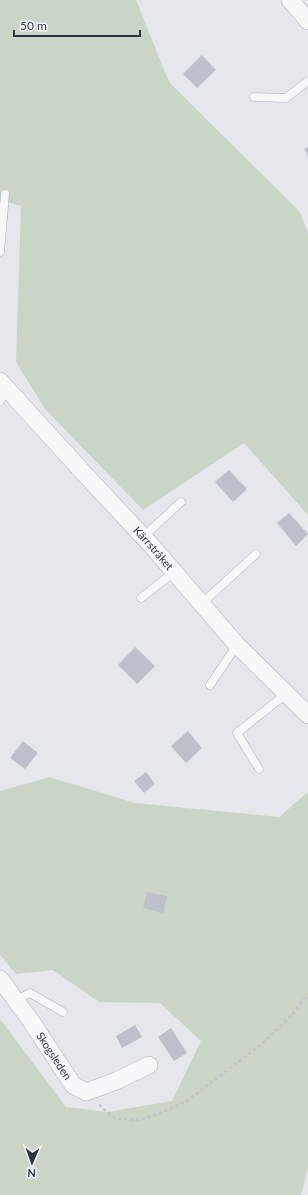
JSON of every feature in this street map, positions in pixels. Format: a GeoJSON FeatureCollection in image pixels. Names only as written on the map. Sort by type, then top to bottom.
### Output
{"type":"FeatureCollection","features":[{"type":"Feature","properties":{"kind":"street"},"geometry":{"type":"LineString","coordinates":[[290,0],[308,21]]}},
{"type":"Feature","properties":{"kind":"street","name":"Kärrstråket"},"geometry":{"type":"LineString","coordinates":[[2,391],[91,481],[143,537],[237,645],[308,716]]}},
{"type":"Feature","properties":{"kind":"street","name":"Skogsleden"},"geometry":{"type":"LineString","coordinates":[[0,979],[31,1020],[73,1085],[86,1092]]}},
{"type":"Feature","properties":{"kind":"street"},"geometry":{"type":"LineString","coordinates":[[86,1092],[116,1081],[148,1065]]}},
{"type":"Feature","properties":{"kind":"lane"},"geometry":{"type":"LineString","coordinates":[[254,97],[286,98],[308,80]]}},
{"type":"Feature","properties":{"kind":"lane"},"geometry":{"type":"LineString","coordinates":[[0,252],[5,194]]}},
{"type":"Feature","properties":{"kind":"lane"},"geometry":{"type":"LineString","coordinates":[[143,537],[181,502]]}},
{"type":"Feature","properties":{"kind":"lane"},"geometry":{"type":"LineString","coordinates":[[201,604],[256,554]]}},
{"type":"Feature","properties":{"kind":"lane"},"geometry":{"type":"LineString","coordinates":[[141,598],[174,572]]}},
{"type":"Feature","properties":{"kind":"lane"},"geometry":{"type":"LineString","coordinates":[[210,685],[237,645]]}},
{"type":"Feature","properties":{"kind":"lane"},"geometry":{"type":"LineString","coordinates":[[259,768],[237,733],[286,694]]}},
{"type":"Feature","properties":{"kind":"lane"},"geometry":{"type":"LineString","coordinates":[[16,1000],[30,993],[63,1012]]}},
{"type":"Feature","properties":{"kind":"path"},"geometry":{"type":"LineString","coordinates":[[86,1092],[116,1120],[140,1120],[160,1114],[187,1102],[263,1043],[291,1016],[308,994]]}},
{"type":"Feature","properties":{"kind":"green space"},"geometry":{"type":"Polygon","coordinates":[[[0,0],[136,0],[169,82],[300,212],[308,234],[308,515],[244,443],[143,510],[45,409],[16,362],[21,206],[0,200],[0,0]]]}},
{"type":"Feature","properties":{"kind":"green space"},"geometry":{"type":"Polygon","coordinates":[[[49,777],[135,803],[279,817],[308,792],[308,1168],[301,1195],[0,1195],[0,1019],[66,1107],[107,1112],[172,1101],[201,1041],[160,1003],[99,1002],[53,970],[16,974],[0,955],[0,791],[49,777]]]}},
{"type":"Feature","properties":{"kind":"building"},"geometry":{"type":"Polygon","coordinates":[[[202,55],[216,70],[197,88],[183,74],[202,55]]]}},
{"type":"Feature","properties":{"kind":"building"},"geometry":{"type":"Polygon","coordinates":[[[308,147],[308,156],[304,149],[308,147]]]}},
{"type":"Feature","properties":{"kind":"building"},"geometry":{"type":"Polygon","coordinates":[[[229,470],[247,489],[233,502],[215,482],[229,470]]]}},
{"type":"Feature","properties":{"kind":"building"},"geometry":{"type":"Polygon","coordinates":[[[289,513],[308,534],[296,546],[277,523],[289,513]]]}},
{"type":"Feature","properties":{"kind":"building"},"geometry":{"type":"Polygon","coordinates":[[[135,647],[155,666],[137,684],[118,665],[135,647]]]}},
{"type":"Feature","properties":{"kind":"building"},"geometry":{"type":"Polygon","coordinates":[[[188,731],[202,748],[186,763],[171,746],[188,731]]]}},
{"type":"Feature","properties":{"kind":"building"},"geometry":{"type":"Polygon","coordinates":[[[23,741],[38,753],[25,769],[10,758],[23,741]]]}},
{"type":"Feature","properties":{"kind":"building"},"geometry":{"type":"Polygon","coordinates":[[[146,772],[155,784],[144,793],[134,781],[146,772]]]}},
{"type":"Feature","properties":{"kind":"building"},"geometry":{"type":"Polygon","coordinates":[[[147,892],[167,896],[163,913],[143,908],[147,892]]]}},
{"type":"Feature","properties":{"kind":"building"},"geometry":{"type":"Polygon","coordinates":[[[135,1025],[142,1037],[122,1048],[116,1036],[135,1025]]]}},
{"type":"Feature","properties":{"kind":"building"},"geometry":{"type":"Polygon","coordinates":[[[171,1028],[187,1053],[174,1061],[158,1037],[171,1028]]]}}]}
